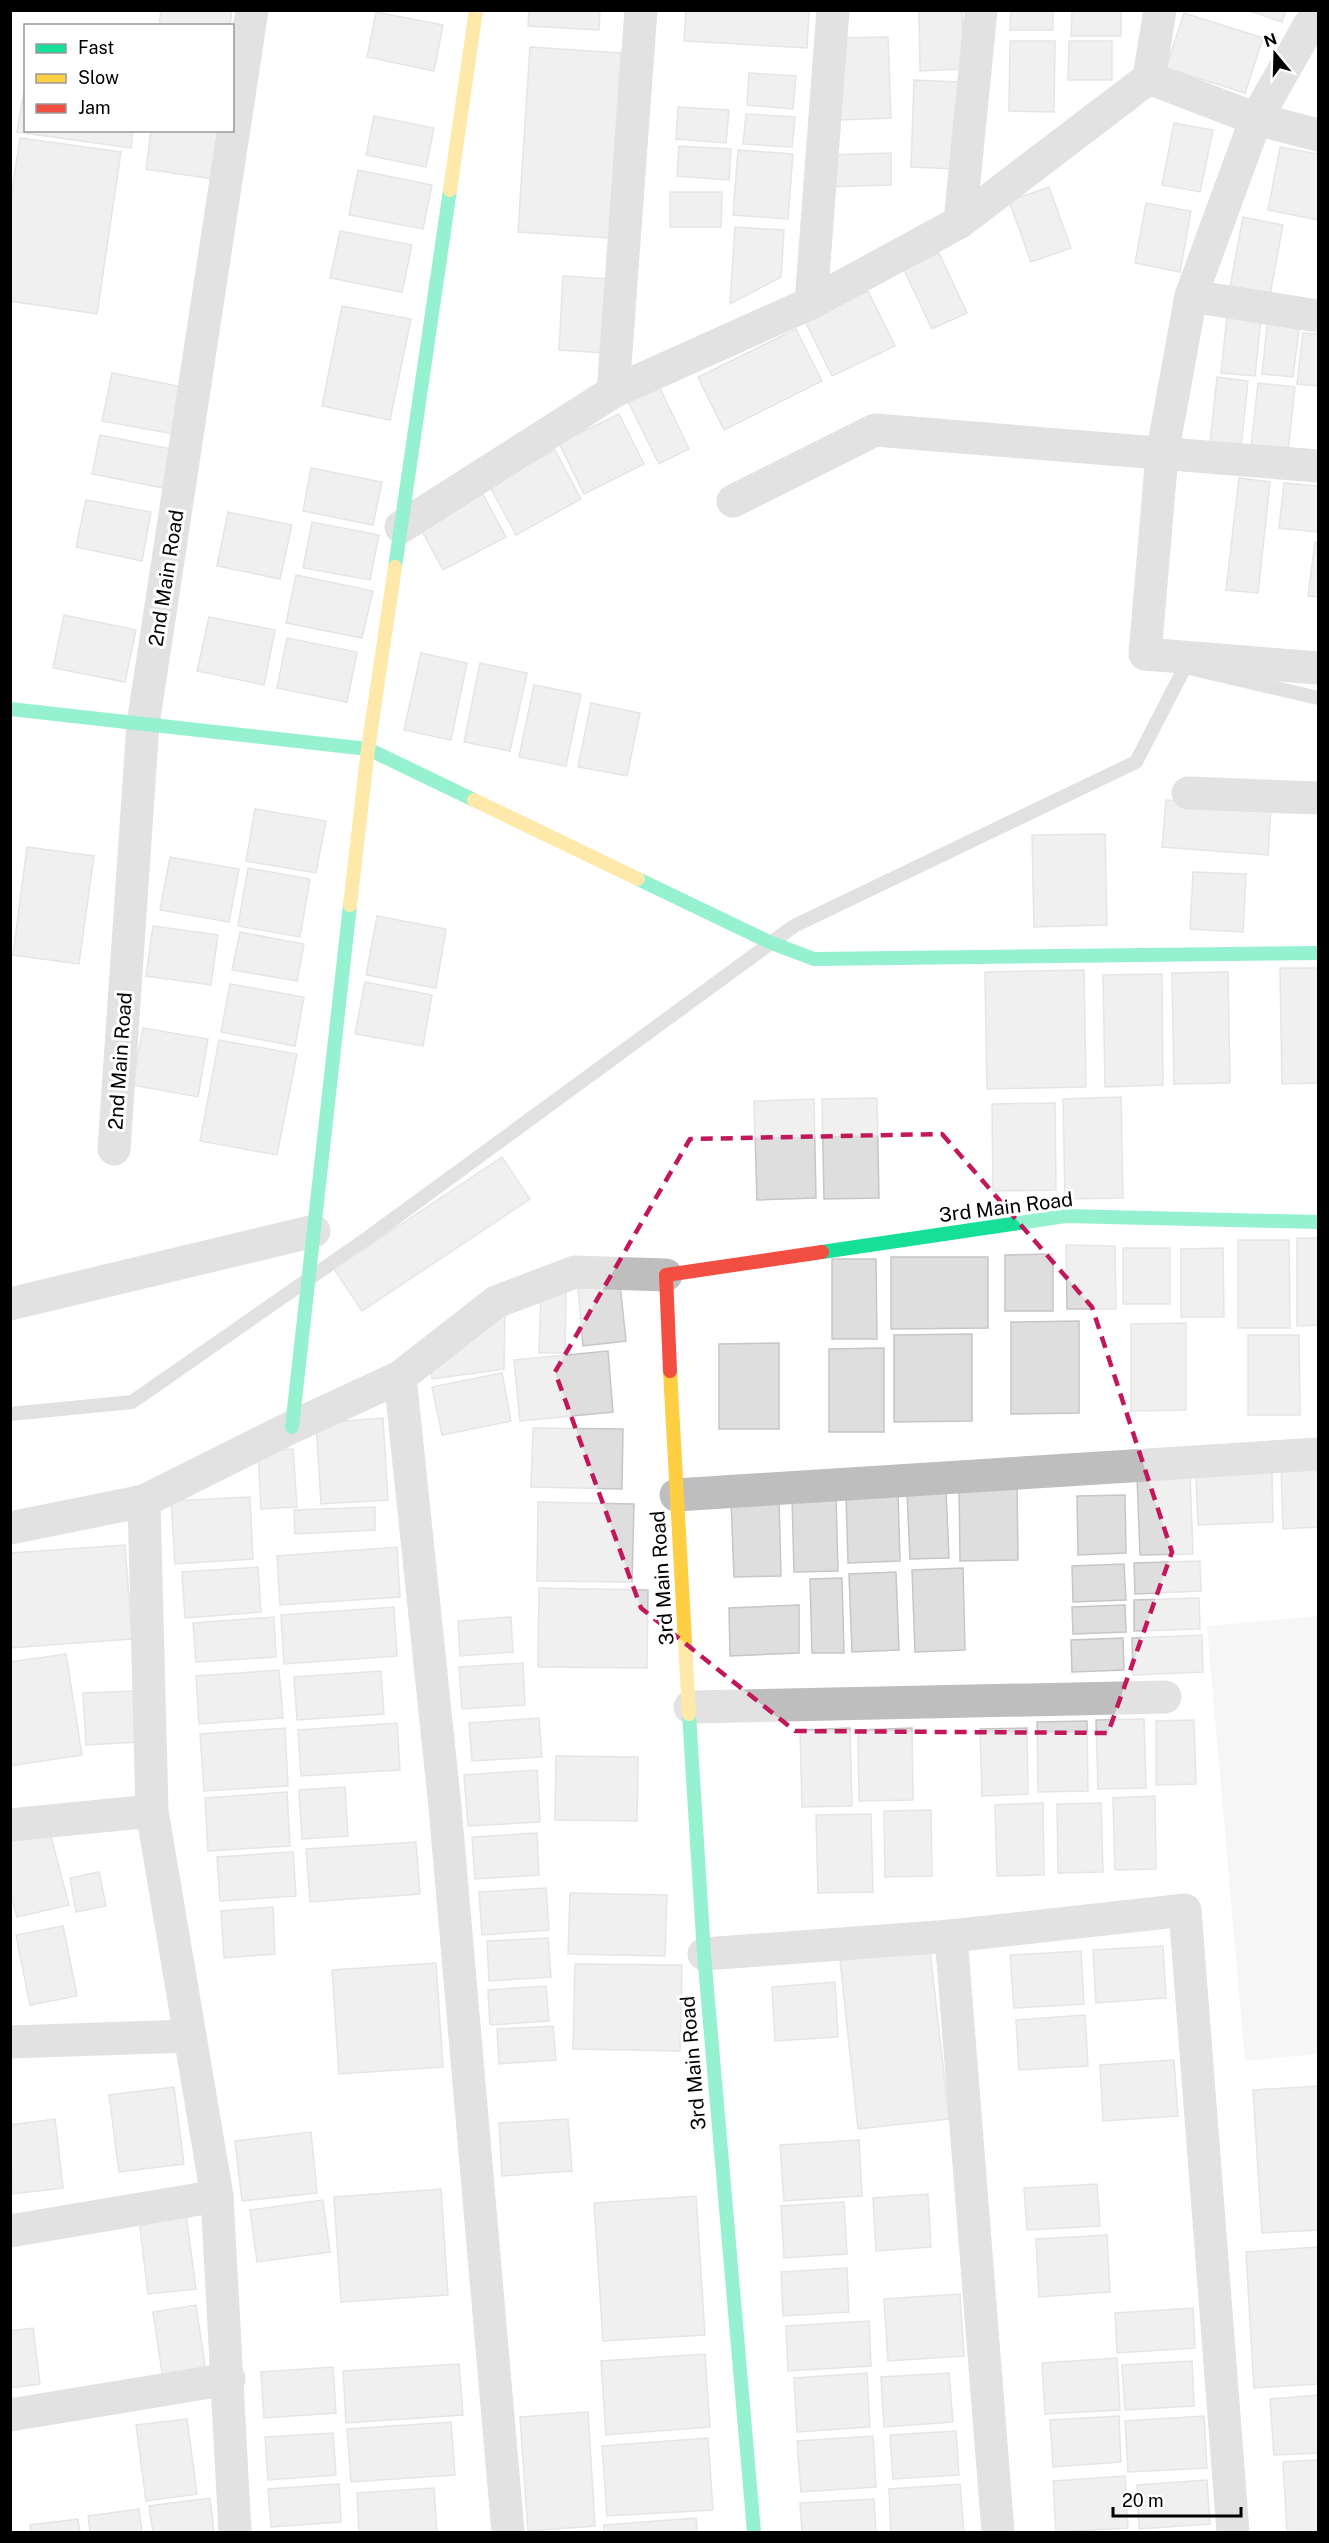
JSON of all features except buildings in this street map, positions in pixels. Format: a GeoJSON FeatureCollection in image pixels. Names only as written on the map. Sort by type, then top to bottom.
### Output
{"type":"FeatureCollection","features":[{"type":"Feature","properties":{"kind":"street","name":"2nd Main Road"},"geometry":{"type":"LineString","coordinates":[[234,128],[252,10]]}},
{"type":"Feature","properties":{"kind":"street"},"geometry":{"type":"LineString","coordinates":[[292,1426],[368,749],[476,10]]}},
{"type":"Feature","properties":{"kind":"street"},"geometry":{"type":"LineString","coordinates":[[612,392],[641,10]]}},
{"type":"Feature","properties":{"kind":"street"},"geometry":{"type":"LineString","coordinates":[[811,303],[833,10]]}},
{"type":"Feature","properties":{"kind":"street"},"geometry":{"type":"LineString","coordinates":[[960,222],[981,10]]}},
{"type":"Feature","properties":{"kind":"street"},"geometry":{"type":"LineString","coordinates":[[401,527],[612,392],[811,303],[960,222],[1149,78],[1160,10]]}},
{"type":"Feature","properties":{"kind":"street"},"geometry":{"type":"LineString","coordinates":[[1318,10],[1256,119],[1191,296],[1162,455],[1145,654],[1318,668]]}},
{"type":"Feature","properties":{"kind":"street"},"geometry":{"type":"LineString","coordinates":[[1149,78],[1256,119],[1318,135]]}},
{"type":"Feature","properties":{"kind":"street","name":"2nd Main Road"},"geometry":{"type":"LineString","coordinates":[[114,1149],[143,724],[233,132]]}},
{"type":"Feature","properties":{"kind":"street"},"geometry":{"type":"LineString","coordinates":[[1191,296],[1318,316]]}},
{"type":"Feature","properties":{"kind":"street"},"geometry":{"type":"LineString","coordinates":[[733,501],[875,430],[1318,466]]}},
{"type":"Feature","properties":{"kind":"street"},"geometry":{"type":"LineString","coordinates":[[10,710],[368,749],[770,942],[814,959],[1318,953]]}},
{"type":"Feature","properties":{"kind":"street"},"geometry":{"type":"LineString","coordinates":[[1188,793],[1318,798]]}},
{"type":"Feature","properties":{"kind":"street","name":"3rd Main Road"},"geometry":{"type":"LineString","coordinates":[[754,2532],[704,1954],[676,1495],[666,1275],[1066,1216],[1318,1222]]}},
{"type":"Feature","properties":{"kind":"street"},"geometry":{"type":"LineString","coordinates":[[10,1304],[313,1243]]}},
{"type":"Feature","properties":{"kind":"street"},"geometry":{"type":"LineString","coordinates":[[10,1528],[144,1502],[292,1426],[400,1377],[495,1302],[575,1272],[666,1275]]}},
{"type":"Feature","properties":{"kind":"street"},"geometry":{"type":"LineString","coordinates":[[400,1377],[445,1807],[508,2532]]}},
{"type":"Feature","properties":{"kind":"street"},"geometry":{"type":"LineString","coordinates":[[676,1495],[1318,1454]]}},
{"type":"Feature","properties":{"kind":"street"},"geometry":{"type":"LineString","coordinates":[[144,1502],[152,1811],[217,2196],[229,2379],[235,2532]]}},
{"type":"Feature","properties":{"kind":"street"},"geometry":{"type":"LineString","coordinates":[[690,1707],[1165,1697]]}},
{"type":"Feature","properties":{"kind":"street"},"geometry":{"type":"LineString","coordinates":[[10,1825],[152,1811]]}},
{"type":"Feature","properties":{"kind":"street"},"geometry":{"type":"LineString","coordinates":[[704,1954],[951,1936],[1185,1910],[1233,2532]]}},
{"type":"Feature","properties":{"kind":"street"},"geometry":{"type":"LineString","coordinates":[[951,1936],[998,2532]]}},
{"type":"Feature","properties":{"kind":"street"},"geometry":{"type":"LineString","coordinates":[[10,2042],[189,2036]]}},
{"type":"Feature","properties":{"kind":"street"},"geometry":{"type":"LineString","coordinates":[[10,2231],[217,2196]]}},
{"type":"Feature","properties":{"kind":"street"},"geometry":{"type":"LineString","coordinates":[[10,2415],[229,2379]]}},
{"type":"Feature","properties":{"kind":"highlighted area"},"geometry":{"type":"Polygon","coordinates":[[[942,1134],[1092,1307],[1172,1552],[1108,1733],[795,1731],[641,1608],[555,1372],[690,1139],[942,1134]]]}},
{"type":"Feature","properties":{"kind":"shaded area"},"geometry":{"type":"Polygon","coordinates":[[[1318,1616],[1318,2054],[1245,2061],[1207,1626],[1318,1616]]]}},
{"type":"Feature","properties":{"kind":"waterway"},"geometry":{"type":"LineString","coordinates":[[10,1414],[132,1402],[369,1237],[794,926],[1136,762],[1185,667],[1318,698]]}},
{"type":"Feature","properties":{"kind":"traffic: fast"},"geometry":{"type":"LineString","coordinates":[[395,567],[450,190]]}},
{"type":"Feature","properties":{"kind":"traffic: fast"},"geometry":{"type":"LineString","coordinates":[[10,709],[368,749],[474,800]]}},
{"type":"Feature","properties":{"kind":"traffic: fast"},"geometry":{"type":"LineString","coordinates":[[638,879],[769,942],[814,959],[1318,953]]}},
{"type":"Feature","properties":{"kind":"traffic: fast"},"geometry":{"type":"LineString","coordinates":[[292,1427],[350,905]]}},
{"type":"Feature","properties":{"kind":"traffic: fast"},"geometry":{"type":"LineString","coordinates":[[822,1252],[1066,1216],[1318,1222]]}},
{"type":"Feature","properties":{"kind":"traffic: fast"},"geometry":{"type":"LineString","coordinates":[[689,1714],[704,1954],[754,2532]]}},
{"type":"Feature","properties":{"kind":"traffic: slow"},"geometry":{"type":"LineString","coordinates":[[450,190],[476,10]]}},
{"type":"Feature","properties":{"kind":"traffic: slow"},"geometry":{"type":"LineString","coordinates":[[350,905],[368,749],[395,567]]}},
{"type":"Feature","properties":{"kind":"traffic: slow"},"geometry":{"type":"LineString","coordinates":[[474,800],[638,879]]}},
{"type":"Feature","properties":{"kind":"traffic: slow"},"geometry":{"type":"LineString","coordinates":[[670,1371],[689,1714]]}},
{"type":"Feature","properties":{"kind":"traffic: jam"},"geometry":{"type":"LineString","coordinates":[[670,1371],[666,1275],[822,1252]]}}]}
